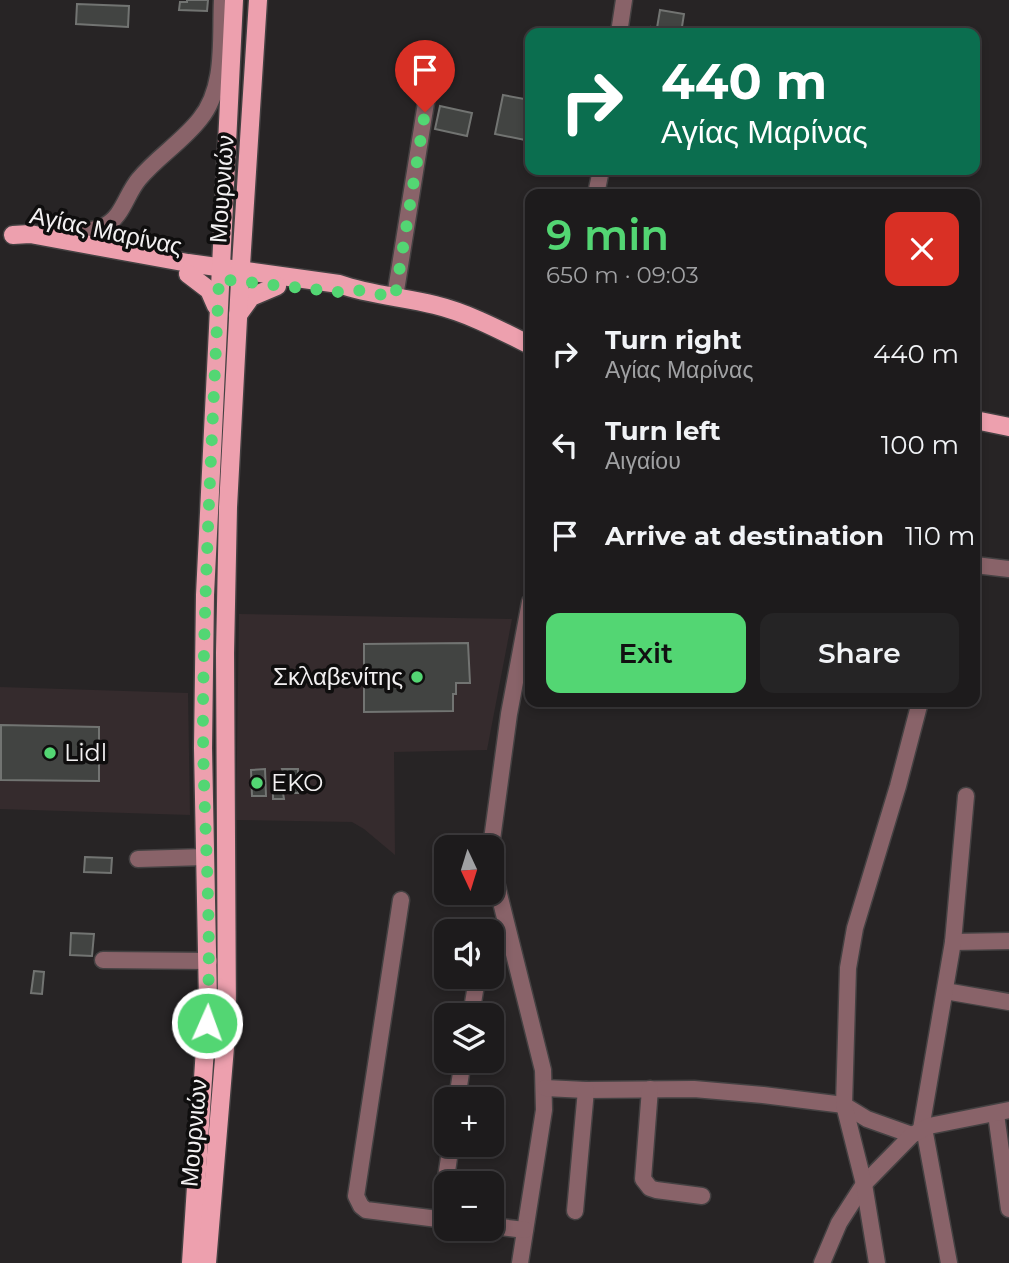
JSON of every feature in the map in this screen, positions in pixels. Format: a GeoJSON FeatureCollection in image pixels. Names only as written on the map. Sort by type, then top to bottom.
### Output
{"type":"FeatureCollection","features":[{"type":"Feature","properties":{"kind":"main road","name":"Μουρνιών"},"geometry":{"type":"LineString","coordinates":[[191,1263],[204,1090],[209,961],[203,705],[205,595],[234,0]]}},
{"type":"Feature","properties":{"kind":"main road","name":"Μουρνιών"},"geometry":{"type":"LineString","coordinates":[[207,1263],[227,1023],[226,595],[240,275],[258,0]]}},
{"type":"Feature","properties":{"kind":"main road","name":"Αγίας Μαρίνας"},"geometry":{"type":"LineString","coordinates":[[6,234],[52,238],[188,268]]}},
{"type":"Feature","properties":{"kind":"main road","name":"Αγίας Μαρίνας"},"geometry":{"type":"LineString","coordinates":[[6,234],[28,241],[220,273],[340,284],[356,290],[438,306],[490,325],[525,342]]}},
{"type":"Feature","properties":{"kind":"main road"},"geometry":{"type":"LineString","coordinates":[[238,315],[251,297],[277,280],[256,263],[243,234]]}},
{"type":"Feature","properties":{"kind":"main road"},"geometry":{"type":"LineString","coordinates":[[218,313],[209,290],[188,268],[210,255],[223,236]]}},
{"type":"Feature","properties":{"kind":"main road"},"geometry":{"type":"LineString","coordinates":[[980,422],[1009,427]]}},
{"type":"Feature","properties":{"kind":"street"},"geometry":{"type":"LineString","coordinates":[[52,238],[103,226],[112,221],[119,214],[128,193],[139,178],[200,120],[209,107],[219,77],[222,0]]}},
{"type":"Feature","properties":{"kind":"street"},"geometry":{"type":"LineString","coordinates":[[620,28],[624,0]]}},
{"type":"Feature","properties":{"kind":"street"},"geometry":{"type":"LineString","coordinates":[[395,297],[433,59]]}},
{"type":"Feature","properties":{"kind":"street"},"geometry":{"type":"LineString","coordinates":[[980,566],[1009,569]]}},
{"type":"Feature","properties":{"kind":"street"},"geometry":{"type":"LineString","coordinates":[[493,835],[505,743],[525,630]]}},
{"type":"Feature","properties":{"kind":"street"},"geometry":{"type":"LineString","coordinates":[[877,1263],[864,1184],[844,1105],[848,968],[851,945],[919,707]]}},
{"type":"Feature","properties":{"kind":"street"},"geometry":{"type":"LineString","coordinates":[[949,1263],[919,1130],[953,942],[966,796]]}},
{"type":"Feature","properties":{"kind":"street"},"geometry":{"type":"LineString","coordinates":[[138,859],[205,857]]}},
{"type":"Feature","properties":{"kind":"street"},"geometry":{"type":"LineString","coordinates":[[401,900],[356,1196],[366,1210],[434,1219]]}},
{"type":"Feature","properties":{"kind":"street"},"geometry":{"type":"LineString","coordinates":[[502,905],[543,1070],[545,1088],[544,1110],[520,1263]]}},
{"type":"Feature","properties":{"kind":"street"},"geometry":{"type":"LineString","coordinates":[[953,942],[1009,941]]}},
{"type":"Feature","properties":{"kind":"street"},"geometry":{"type":"LineString","coordinates":[[103,960],[209,961]]}},
{"type":"Feature","properties":{"kind":"street"},"geometry":{"type":"LineString","coordinates":[[945,991],[1009,1002]]}},
{"type":"Feature","properties":{"kind":"street"},"geometry":{"type":"LineString","coordinates":[[545,1088],[650,1089],[763,1095],[844,1105],[867,1119],[919,1130],[1003,1112],[1009,1209]]}},
{"type":"Feature","properties":{"kind":"street"},"geometry":{"type":"LineString","coordinates":[[650,1089],[643,1179],[650,1188],[702,1195]]}},
{"type":"Feature","properties":{"kind":"street"},"geometry":{"type":"LineString","coordinates":[[575,1211],[586,1090]]}},
{"type":"Feature","properties":{"kind":"street"},"geometry":{"type":"LineString","coordinates":[[821,1263],[839,1223],[864,1184],[919,1130]]}},
{"type":"Feature","properties":{"kind":"street"},"geometry":{"type":"LineString","coordinates":[[504,1227],[525,1230]]}},
{"type":"Feature","properties":{"kind":"shaded area"},"geometry":{"type":"Polygon","coordinates":[[[239,614],[512,619],[487,750],[394,752],[395,855],[352,822],[236,820],[239,614]]]}},
{"type":"Feature","properties":{"kind":"shaded area"},"geometry":{"type":"Polygon","coordinates":[[[0,687],[188,693],[190,815],[0,809],[0,687]]]}},
{"type":"Feature","properties":{"kind":"building"},"geometry":{"type":"Polygon","coordinates":[[[208,0],[207,11],[179,10],[180,2],[208,0]]]}},
{"type":"Feature","properties":{"kind":"building"},"geometry":{"type":"Polygon","coordinates":[[[77,4],[129,6],[128,27],[76,24],[77,4]]]}},
{"type":"Feature","properties":{"kind":"building"},"geometry":{"type":"Polygon","coordinates":[[[660,10],[684,14],[682,28],[657,28],[660,10]]]}},
{"type":"Feature","properties":{"kind":"building"},"geometry":{"type":"Polygon","coordinates":[[[401,55],[429,60],[425,84],[397,76],[401,55]]]}},
{"type":"Feature","properties":{"kind":"building"},"geometry":{"type":"Polygon","coordinates":[[[503,95],[525,99],[525,140],[495,134],[503,95]]]}},
{"type":"Feature","properties":{"kind":"building"},"geometry":{"type":"Polygon","coordinates":[[[440,106],[472,113],[467,136],[435,129],[440,106]]]}},
{"type":"Feature","properties":{"kind":"building","name":"Σκλαβενίτης"},"geometry":{"type":"Polygon","coordinates":[[[468,643],[470,683],[456,683],[453,711],[364,712],[364,644],[468,643]]]}},
{"type":"Feature","properties":{"kind":"building","name":"Lidl"},"geometry":{"type":"Polygon","coordinates":[[[1,725],[99,727],[99,781],[1,780],[1,725]]]}},
{"type":"Feature","properties":{"kind":"building"},"geometry":{"type":"Polygon","coordinates":[[[265,769],[266,796],[252,796],[251,770],[265,769]]]}},
{"type":"Feature","properties":{"kind":"building"},"geometry":{"type":"Polygon","coordinates":[[[282,769],[298,769],[298,793],[283,793],[284,799],[273,799],[273,772],[283,772],[282,769]]]}},
{"type":"Feature","properties":{"kind":"building"},"geometry":{"type":"Polygon","coordinates":[[[85,857],[112,858],[111,873],[84,872],[85,857]]]}},
{"type":"Feature","properties":{"kind":"building"},"geometry":{"type":"Polygon","coordinates":[[[71,933],[94,934],[92,956],[70,955],[71,933]]]}},
{"type":"Feature","properties":{"kind":"building"},"geometry":{"type":"Polygon","coordinates":[[[34,971],[44,972],[42,994],[31,993],[34,971]]]}},
{"type":"Feature","properties":{"kind":"place","name":"Σκλαβενίτης"},"geometry":{"type":"Point","coordinates":[417,677]}},
{"type":"Feature","properties":{"kind":"place","name":"Lidl"},"geometry":{"type":"Point","coordinates":[50,753]}},
{"type":"Feature","properties":{"kind":"place","name":"EKO"},"geometry":{"type":"Point","coordinates":[257,783]}},
{"type":"Feature","properties":{"kind":"route"},"geometry":{"type":"LineString","coordinates":[[207,1023],[209,961],[203,705],[205,595],[219,279],[339,292],[356,290],[395,297],[425,112]]}}]}
